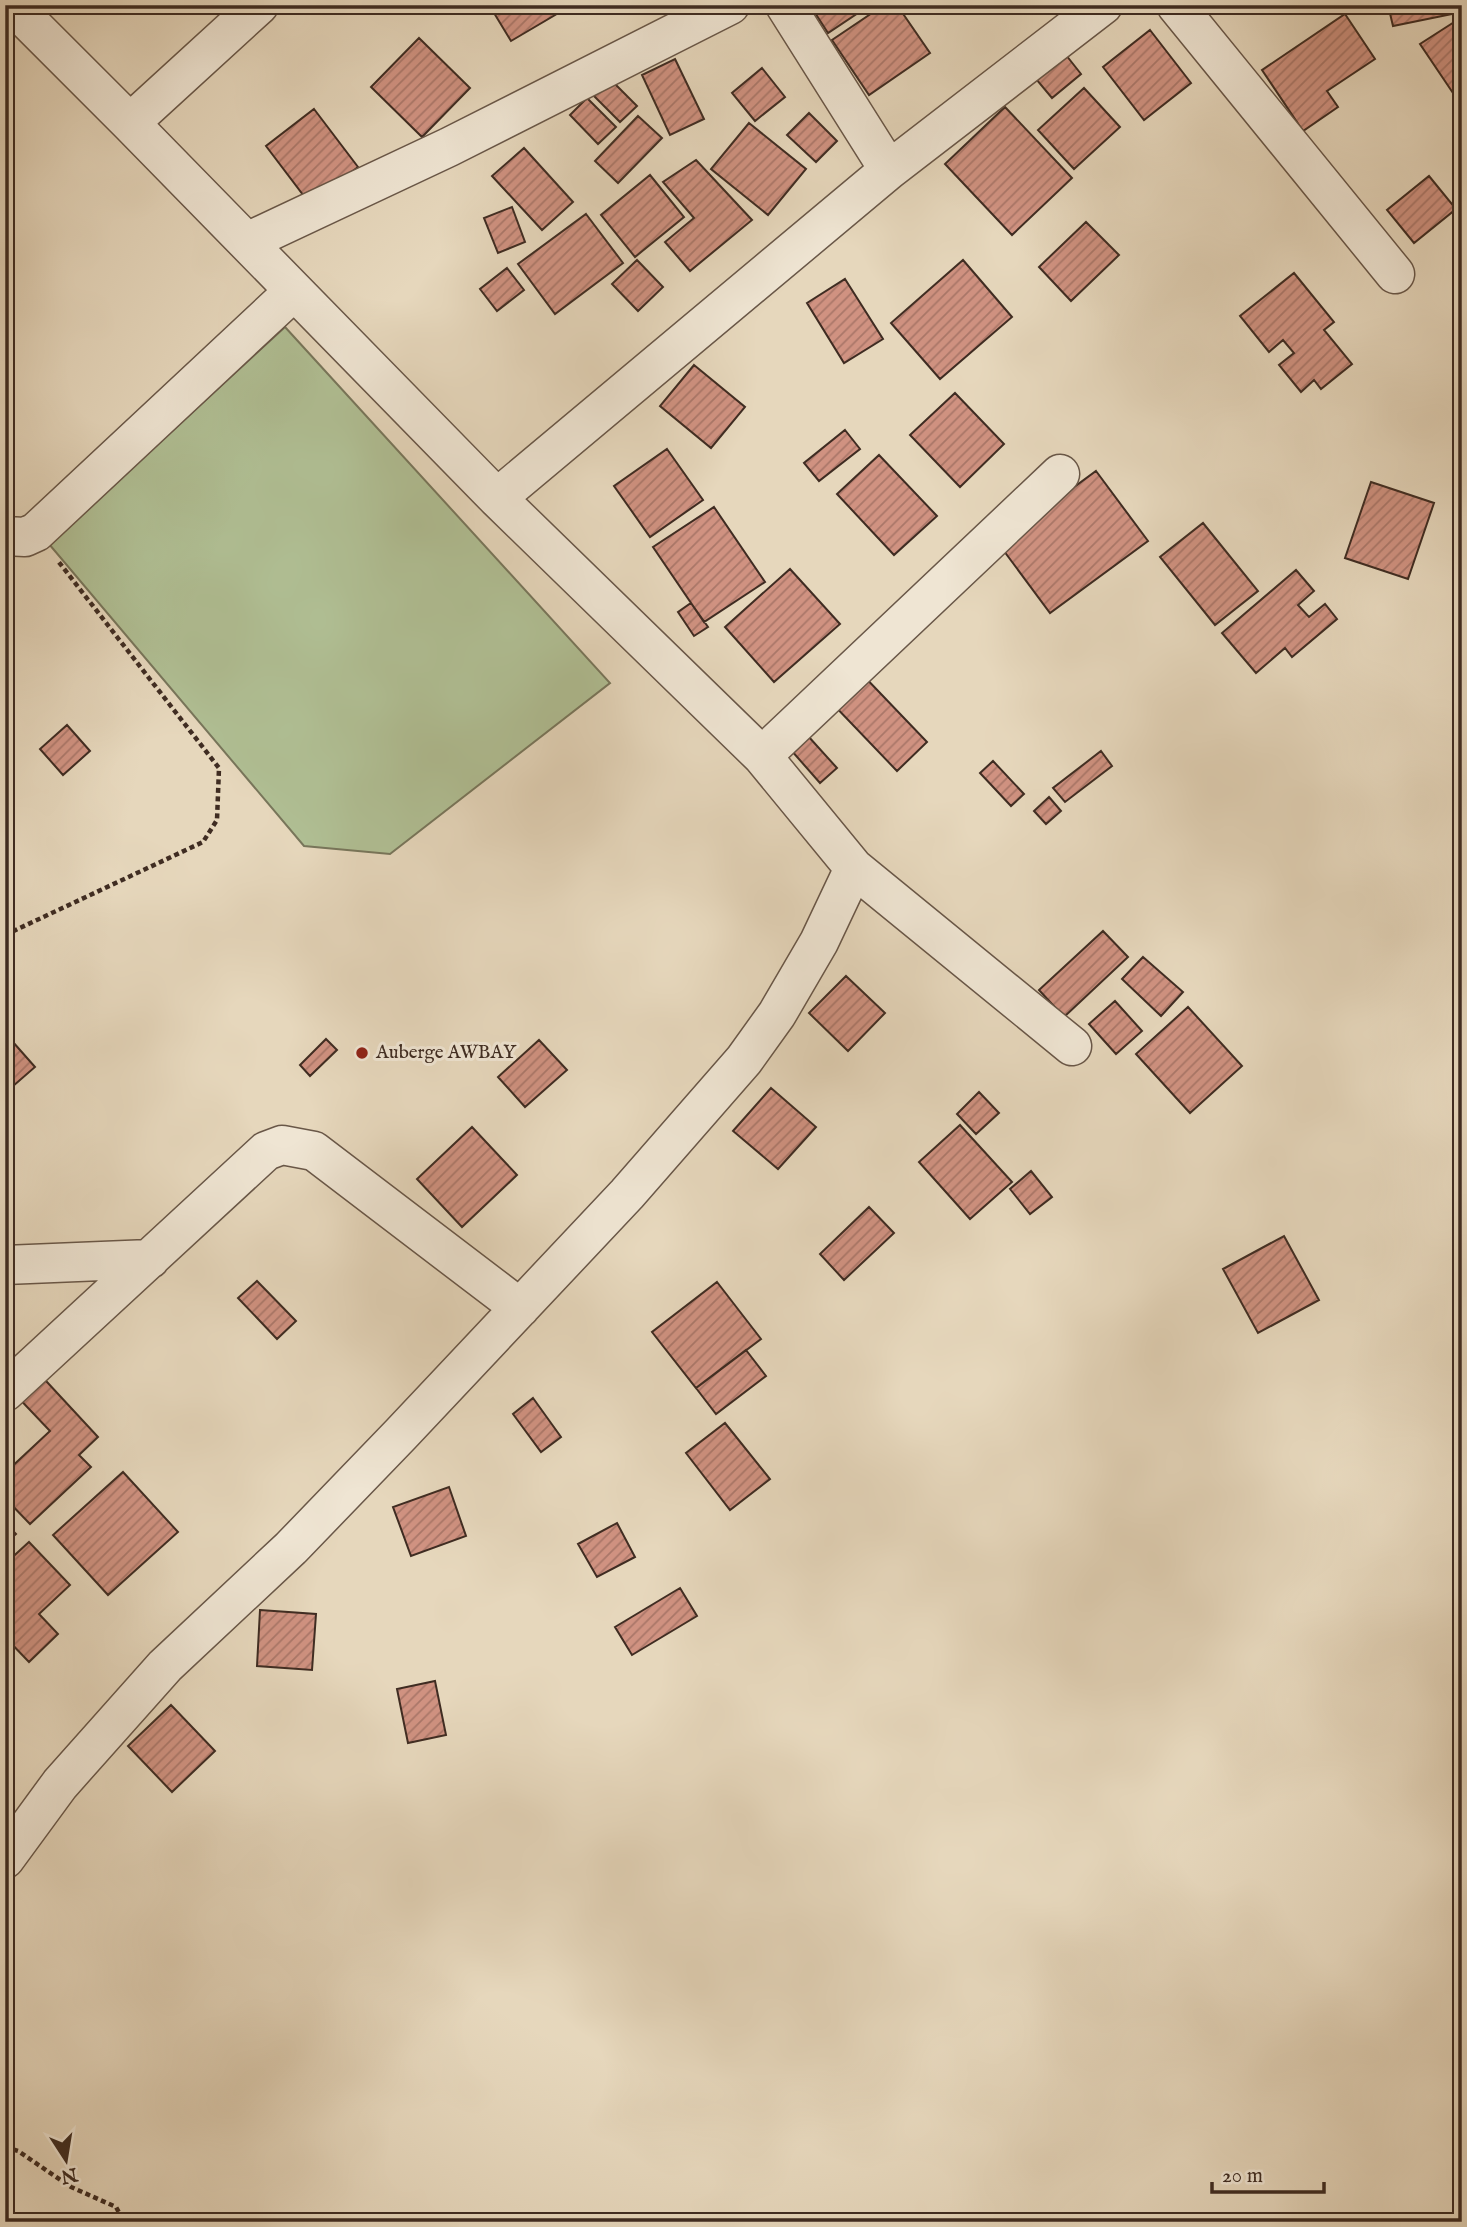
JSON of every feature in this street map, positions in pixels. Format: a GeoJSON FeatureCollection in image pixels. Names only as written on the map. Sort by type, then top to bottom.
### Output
{"type":"FeatureCollection","features":[{"type":"Feature","properties":{"kind":"street"},"geometry":{"type":"LineString","coordinates":[[12,5],[497,498],[762,756],[854,868],[1072,1046]]}},
{"type":"Feature","properties":{"kind":"street"},"geometry":{"type":"LineString","coordinates":[[130,123],[259,5]]}},
{"type":"Feature","properties":{"kind":"street"},"geometry":{"type":"LineString","coordinates":[[247,242],[449,147],[730,5]]}},
{"type":"Feature","properties":{"kind":"street"},"geometry":{"type":"LineString","coordinates":[[785,5],[889,170]]}},
{"type":"Feature","properties":{"kind":"street"},"geometry":{"type":"LineString","coordinates":[[497,498],[889,170],[1103,5]]}},
{"type":"Feature","properties":{"kind":"street"},"geometry":{"type":"LineString","coordinates":[[1176,5],[1395,274]]}},
{"type":"Feature","properties":{"kind":"street"},"geometry":{"type":"LineString","coordinates":[[20,534],[294,291]]}},
{"type":"Feature","properties":{"kind":"street"},"geometry":{"type":"LineString","coordinates":[[762,756],[1060,474]]}},
{"type":"Feature","properties":{"kind":"street"},"geometry":{"type":"LineString","coordinates":[[5,1859],[60,1784],[165,1666],[291,1548],[627,1194],[744,1060],[777,1014],[819,942],[854,868]]}},
{"type":"Feature","properties":{"kind":"street"},"geometry":{"type":"LineString","coordinates":[[5,1392],[266,1151],[282,1145],[314,1151],[520,1308]]}},
{"type":"Feature","properties":{"kind":"street"},"geometry":{"type":"LineString","coordinates":[[5,1265],[150,1259]]}},
{"type":"Feature","properties":{"kind":"path"},"geometry":{"type":"LineString","coordinates":[[5,935],[203,842],[217,820],[219,768],[20,534]]}},
{"type":"Feature","properties":{"kind":"path"},"geometry":{"type":"LineString","coordinates":[[5,2147],[18,2151],[71,2187],[116,2207],[124,2222]]}},
{"type":"Feature","properties":{"kind":"green space"},"geometry":{"type":"Polygon","coordinates":[[[285,327],[610,683],[390,854],[304,846],[49,544],[285,327]]]}},
{"type":"Feature","properties":{"kind":"building"},"geometry":{"type":"Polygon","coordinates":[[[183,5],[214,5],[185,13],[183,5]]]}},
{"type":"Feature","properties":{"kind":"building"},"geometry":{"type":"Polygon","coordinates":[[[495,5],[572,5],[511,41],[491,8],[495,5]]]}},
{"type":"Feature","properties":{"kind":"building"},"geometry":{"type":"Polygon","coordinates":[[[810,5],[870,5],[828,33],[810,5]]]}},
{"type":"Feature","properties":{"kind":"building"},"geometry":{"type":"Polygon","coordinates":[[[884,5],[897,5],[930,53],[869,95],[832,40],[884,5]]]}},
{"type":"Feature","properties":{"kind":"building"},"geometry":{"type":"Polygon","coordinates":[[[1388,5],[1455,5],[1457,13],[1393,26],[1388,5]]]}},
{"type":"Feature","properties":{"kind":"building"},"geometry":{"type":"Polygon","coordinates":[[[1345,14],[1375,59],[1327,91],[1338,107],[1303,131],[1262,70],[1345,14]]]}},
{"type":"Feature","properties":{"kind":"building"},"geometry":{"type":"Polygon","coordinates":[[[1462,17],[1462,96],[1457,99],[1420,44],[1462,17]]]}},
{"type":"Feature","properties":{"kind":"building"},"geometry":{"type":"Polygon","coordinates":[[[1150,30],[1191,83],[1144,120],[1103,67],[1150,30]]]}},
{"type":"Feature","properties":{"kind":"building"},"geometry":{"type":"Polygon","coordinates":[[[419,38],[470,88],[422,137],[371,87],[419,38]]]}},
{"type":"Feature","properties":{"kind":"building"},"geometry":{"type":"Polygon","coordinates":[[[1066,55],[1081,74],[1052,98],[1036,79],[1066,55]]]}},
{"type":"Feature","properties":{"kind":"building"},"geometry":{"type":"Polygon","coordinates":[[[675,59],[704,119],[670,135],[642,75],[675,59]]]}},
{"type":"Feature","properties":{"kind":"building"},"geometry":{"type":"Polygon","coordinates":[[[762,68],[785,97],[755,121],[732,93],[762,68]]]}},
{"type":"Feature","properties":{"kind":"building"},"geometry":{"type":"Polygon","coordinates":[[[611,80],[637,106],[620,122],[594,96],[611,80]]]}},
{"type":"Feature","properties":{"kind":"building"},"geometry":{"type":"Polygon","coordinates":[[[1084,88],[1120,127],[1074,169],[1038,130],[1084,88]]]}},
{"type":"Feature","properties":{"kind":"building"},"geometry":{"type":"Polygon","coordinates":[[[587,98],[616,127],[598,144],[570,115],[587,98]]]}},
{"type":"Feature","properties":{"kind":"building"},"geometry":{"type":"Polygon","coordinates":[[[1005,107],[1072,178],[1012,235],[945,164],[1005,107]]]}},
{"type":"Feature","properties":{"kind":"building"},"geometry":{"type":"Polygon","coordinates":[[[314,109],[358,167],[310,204],[266,146],[314,109]]]}},
{"type":"Feature","properties":{"kind":"building"},"geometry":{"type":"Polygon","coordinates":[[[809,113],[837,141],[816,162],[787,135],[809,113]]]}},
{"type":"Feature","properties":{"kind":"building"},"geometry":{"type":"Polygon","coordinates":[[[638,116],[662,138],[618,183],[595,161],[638,116]]]}},
{"type":"Feature","properties":{"kind":"building"},"geometry":{"type":"Polygon","coordinates":[[[749,123],[806,169],[768,215],[711,169],[749,123]]]}},
{"type":"Feature","properties":{"kind":"building"},"geometry":{"type":"Polygon","coordinates":[[[524,148],[573,202],[542,230],[492,176],[524,148]]]}},
{"type":"Feature","properties":{"kind":"building"},"geometry":{"type":"Polygon","coordinates":[[[696,160],[752,220],[690,271],[665,242],[694,218],[663,182],[696,160]]]}},
{"type":"Feature","properties":{"kind":"building"},"geometry":{"type":"Polygon","coordinates":[[[650,175],[684,217],[635,257],[601,215],[650,175]]]}},
{"type":"Feature","properties":{"kind":"building"},"geometry":{"type":"Polygon","coordinates":[[[1429,176],[1456,209],[1414,243],[1387,210],[1429,176]]]}},
{"type":"Feature","properties":{"kind":"building"},"geometry":{"type":"Polygon","coordinates":[[[512,207],[525,242],[498,253],[484,218],[512,207]]]}},
{"type":"Feature","properties":{"kind":"building"},"geometry":{"type":"Polygon","coordinates":[[[586,214],[623,263],[555,314],[518,264],[586,214]]]}},
{"type":"Feature","properties":{"kind":"building"},"geometry":{"type":"Polygon","coordinates":[[[1086,222],[1119,255],[1071,301],[1039,267],[1086,222]]]}},
{"type":"Feature","properties":{"kind":"building"},"geometry":{"type":"Polygon","coordinates":[[[637,260],[663,287],[638,311],[612,284],[637,260]]]}},
{"type":"Feature","properties":{"kind":"building"},"geometry":{"type":"Polygon","coordinates":[[[963,260],[1012,317],[940,379],[891,323],[963,260]]]}},
{"type":"Feature","properties":{"kind":"building"},"geometry":{"type":"Polygon","coordinates":[[[507,268],[524,290],[497,311],[480,289],[507,268]]]}},
{"type":"Feature","properties":{"kind":"building"},"geometry":{"type":"Polygon","coordinates":[[[1294,273],[1334,322],[1324,330],[1352,364],[1321,389],[1314,380],[1301,392],[1279,365],[1294,353],[1283,340],[1269,352],[1240,316],[1294,273]]]}},
{"type":"Feature","properties":{"kind":"building"},"geometry":{"type":"Polygon","coordinates":[[[845,279],[883,339],[844,363],[807,303],[845,279]]]}},
{"type":"Feature","properties":{"kind":"building"},"geometry":{"type":"Polygon","coordinates":[[[694,365],[745,407],[711,448],[660,406],[694,365]]]}},
{"type":"Feature","properties":{"kind":"building"},"geometry":{"type":"Polygon","coordinates":[[[955,393],[1004,444],[960,487],[910,435],[955,393]]]}},
{"type":"Feature","properties":{"kind":"building"},"geometry":{"type":"Polygon","coordinates":[[[845,430],[860,449],[819,481],[804,463],[845,430]]]}},
{"type":"Feature","properties":{"kind":"building"},"geometry":{"type":"Polygon","coordinates":[[[667,449],[703,500],[650,537],[614,486],[667,449]]]}},
{"type":"Feature","properties":{"kind":"building"},"geometry":{"type":"Polygon","coordinates":[[[879,455],[937,516],[894,555],[837,494],[879,455]]]}},
{"type":"Feature","properties":{"kind":"building"},"geometry":{"type":"Polygon","coordinates":[[[1096,471],[1148,541],[1050,613],[998,543],[1096,471]]]}},
{"type":"Feature","properties":{"kind":"building"},"geometry":{"type":"Polygon","coordinates":[[[1371,482],[1434,503],[1408,579],[1345,558],[1371,482]]]}},
{"type":"Feature","properties":{"kind":"building"},"geometry":{"type":"Polygon","coordinates":[[[714,507],[765,582],[704,622],[653,547],[714,507]]]}},
{"type":"Feature","properties":{"kind":"building"},"geometry":{"type":"Polygon","coordinates":[[[1203,523],[1258,591],[1215,625],[1160,557],[1203,523]]]}},
{"type":"Feature","properties":{"kind":"building"},"geometry":{"type":"Polygon","coordinates":[[[790,569],[840,624],[774,682],[725,627],[790,569]]]}},
{"type":"Feature","properties":{"kind":"building"},"geometry":{"type":"Polygon","coordinates":[[[1296,570],[1314,591],[1298,605],[1309,617],[1325,604],[1337,619],[1292,657],[1285,648],[1256,673],[1222,633],[1296,570]]]}},
{"type":"Feature","properties":{"kind":"building"},"geometry":{"type":"Polygon","coordinates":[[[691,603],[708,627],[694,636],[678,612],[691,603]]]}},
{"type":"Feature","properties":{"kind":"building"},"geometry":{"type":"Polygon","coordinates":[[[859,671],[927,742],[897,771],[829,700],[859,671]]]}},
{"type":"Feature","properties":{"kind":"building"},"geometry":{"type":"Polygon","coordinates":[[[67,725],[90,751],[63,775],[40,749],[67,725]]]}},
{"type":"Feature","properties":{"kind":"building"},"geometry":{"type":"Polygon","coordinates":[[[808,736],[837,768],[820,783],[791,750],[808,736]]]}},
{"type":"Feature","properties":{"kind":"building"},"geometry":{"type":"Polygon","coordinates":[[[1101,751],[1112,766],[1065,802],[1053,788],[1101,751]]]}},
{"type":"Feature","properties":{"kind":"building"},"geometry":{"type":"Polygon","coordinates":[[[993,761],[1024,794],[1011,806],[980,773],[993,761]]]}},
{"type":"Feature","properties":{"kind":"building"},"geometry":{"type":"Polygon","coordinates":[[[1049,797],[1061,811],[1046,824],[1034,811],[1049,797]]]}},
{"type":"Feature","properties":{"kind":"building"},"geometry":{"type":"Polygon","coordinates":[[[1103,931],[1128,957],[1064,1017],[1039,990],[1103,931]]]}},
{"type":"Feature","properties":{"kind":"building"},"geometry":{"type":"Polygon","coordinates":[[[1143,957],[1183,992],[1161,1016],[1122,979],[1143,957]]]}},
{"type":"Feature","properties":{"kind":"building"},"geometry":{"type":"Polygon","coordinates":[[[846,976],[885,1013],[848,1051],[809,1013],[846,976]]]}},
{"type":"Feature","properties":{"kind":"building"},"geometry":{"type":"Polygon","coordinates":[[[1115,1001],[1142,1031],[1116,1054],[1089,1024],[1115,1001]]]}},
{"type":"Feature","properties":{"kind":"building"},"geometry":{"type":"Polygon","coordinates":[[[1188,1007],[1242,1066],[1190,1113],[1136,1054],[1188,1007]]]}},
{"type":"Feature","properties":{"kind":"building"},"geometry":{"type":"Polygon","coordinates":[[[5,1033],[35,1067],[5,1093],[5,1033]]]}},
{"type":"Feature","properties":{"kind":"building"},"geometry":{"type":"Polygon","coordinates":[[[326,1039],[337,1050],[310,1076],[300,1065],[326,1039]]]}},
{"type":"Feature","properties":{"kind":"building"},"geometry":{"type":"Polygon","coordinates":[[[539,1040],[567,1070],[525,1107],[498,1077],[539,1040]]]}},
{"type":"Feature","properties":{"kind":"building"},"geometry":{"type":"Polygon","coordinates":[[[771,1088],[816,1127],[778,1169],[733,1131],[771,1088]]]}},
{"type":"Feature","properties":{"kind":"building"},"geometry":{"type":"Polygon","coordinates":[[[979,1092],[999,1113],[976,1134],[957,1114],[979,1092]]]}},
{"type":"Feature","properties":{"kind":"building"},"geometry":{"type":"Polygon","coordinates":[[[960,1125],[1012,1182],[970,1219],[919,1162],[960,1125]]]}},
{"type":"Feature","properties":{"kind":"building"},"geometry":{"type":"Polygon","coordinates":[[[472,1127],[517,1175],[462,1227],[417,1179],[472,1127]]]}},
{"type":"Feature","properties":{"kind":"building"},"geometry":{"type":"Polygon","coordinates":[[[1031,1171],[1052,1197],[1030,1214],[1010,1189],[1031,1171]]]}},
{"type":"Feature","properties":{"kind":"building"},"geometry":{"type":"Polygon","coordinates":[[[869,1207],[894,1233],[844,1280],[820,1254],[869,1207]]]}},
{"type":"Feature","properties":{"kind":"building"},"geometry":{"type":"Polygon","coordinates":[[[1284,1236],[1319,1300],[1258,1333],[1223,1269],[1284,1236]]]}},
{"type":"Feature","properties":{"kind":"building"},"geometry":{"type":"Polygon","coordinates":[[[257,1281],[296,1321],[277,1339],[238,1298],[257,1281]]]}},
{"type":"Feature","properties":{"kind":"building"},"geometry":{"type":"Polygon","coordinates":[[[717,1282],[761,1339],[696,1388],[652,1332],[717,1282]]]}},
{"type":"Feature","properties":{"kind":"building"},"geometry":{"type":"Polygon","coordinates":[[[746,1350],[766,1376],[716,1414],[696,1388],[746,1350]]]}},
{"type":"Feature","properties":{"kind":"building"},"geometry":{"type":"Polygon","coordinates":[[[34,1368],[98,1437],[79,1455],[91,1467],[30,1524],[5,1498],[5,1473],[50,1431],[11,1390],[34,1368]]]}},
{"type":"Feature","properties":{"kind":"building"},"geometry":{"type":"Polygon","coordinates":[[[533,1398],[561,1437],[541,1452],[513,1414],[533,1398]]]}},
{"type":"Feature","properties":{"kind":"building"},"geometry":{"type":"Polygon","coordinates":[[[725,1423],[770,1479],[730,1510],[686,1453],[725,1423]]]}},
{"type":"Feature","properties":{"kind":"building"},"geometry":{"type":"Polygon","coordinates":[[[123,1472],[178,1532],[108,1595],[53,1535],[123,1472]]]}},
{"type":"Feature","properties":{"kind":"building"},"geometry":{"type":"Polygon","coordinates":[[[449,1487],[466,1536],[411,1556],[393,1507],[449,1487]]]}},
{"type":"Feature","properties":{"kind":"building"},"geometry":{"type":"Polygon","coordinates":[[[5,1523],[16,1534],[5,1544],[5,1523]]]}},
{"type":"Feature","properties":{"kind":"building"},"geometry":{"type":"Polygon","coordinates":[[[617,1523],[635,1557],[597,1577],[578,1544],[617,1523]]]}},
{"type":"Feature","properties":{"kind":"building"},"geometry":{"type":"Polygon","coordinates":[[[29,1542],[70,1585],[39,1614],[58,1634],[29,1662],[5,1637],[5,1564],[29,1542]]]}},
{"type":"Feature","properties":{"kind":"building"},"geometry":{"type":"Polygon","coordinates":[[[680,1588],[697,1616],[632,1655],[615,1627],[680,1588]]]}},
{"type":"Feature","properties":{"kind":"building"},"geometry":{"type":"Polygon","coordinates":[[[260,1610],[316,1614],[312,1670],[257,1666],[260,1610]]]}},
{"type":"Feature","properties":{"kind":"building"},"geometry":{"type":"Polygon","coordinates":[[[435,1681],[446,1735],[408,1743],[397,1689],[435,1681]]]}},
{"type":"Feature","properties":{"kind":"building"},"geometry":{"type":"Polygon","coordinates":[[[171,1705],[215,1751],[172,1792],[128,1746],[171,1705]]]}},
{"type":"Feature","properties":{"kind":"place","name":"Auberge AWBAY"},"geometry":{"type":"Point","coordinates":[362,1053]}}]}
